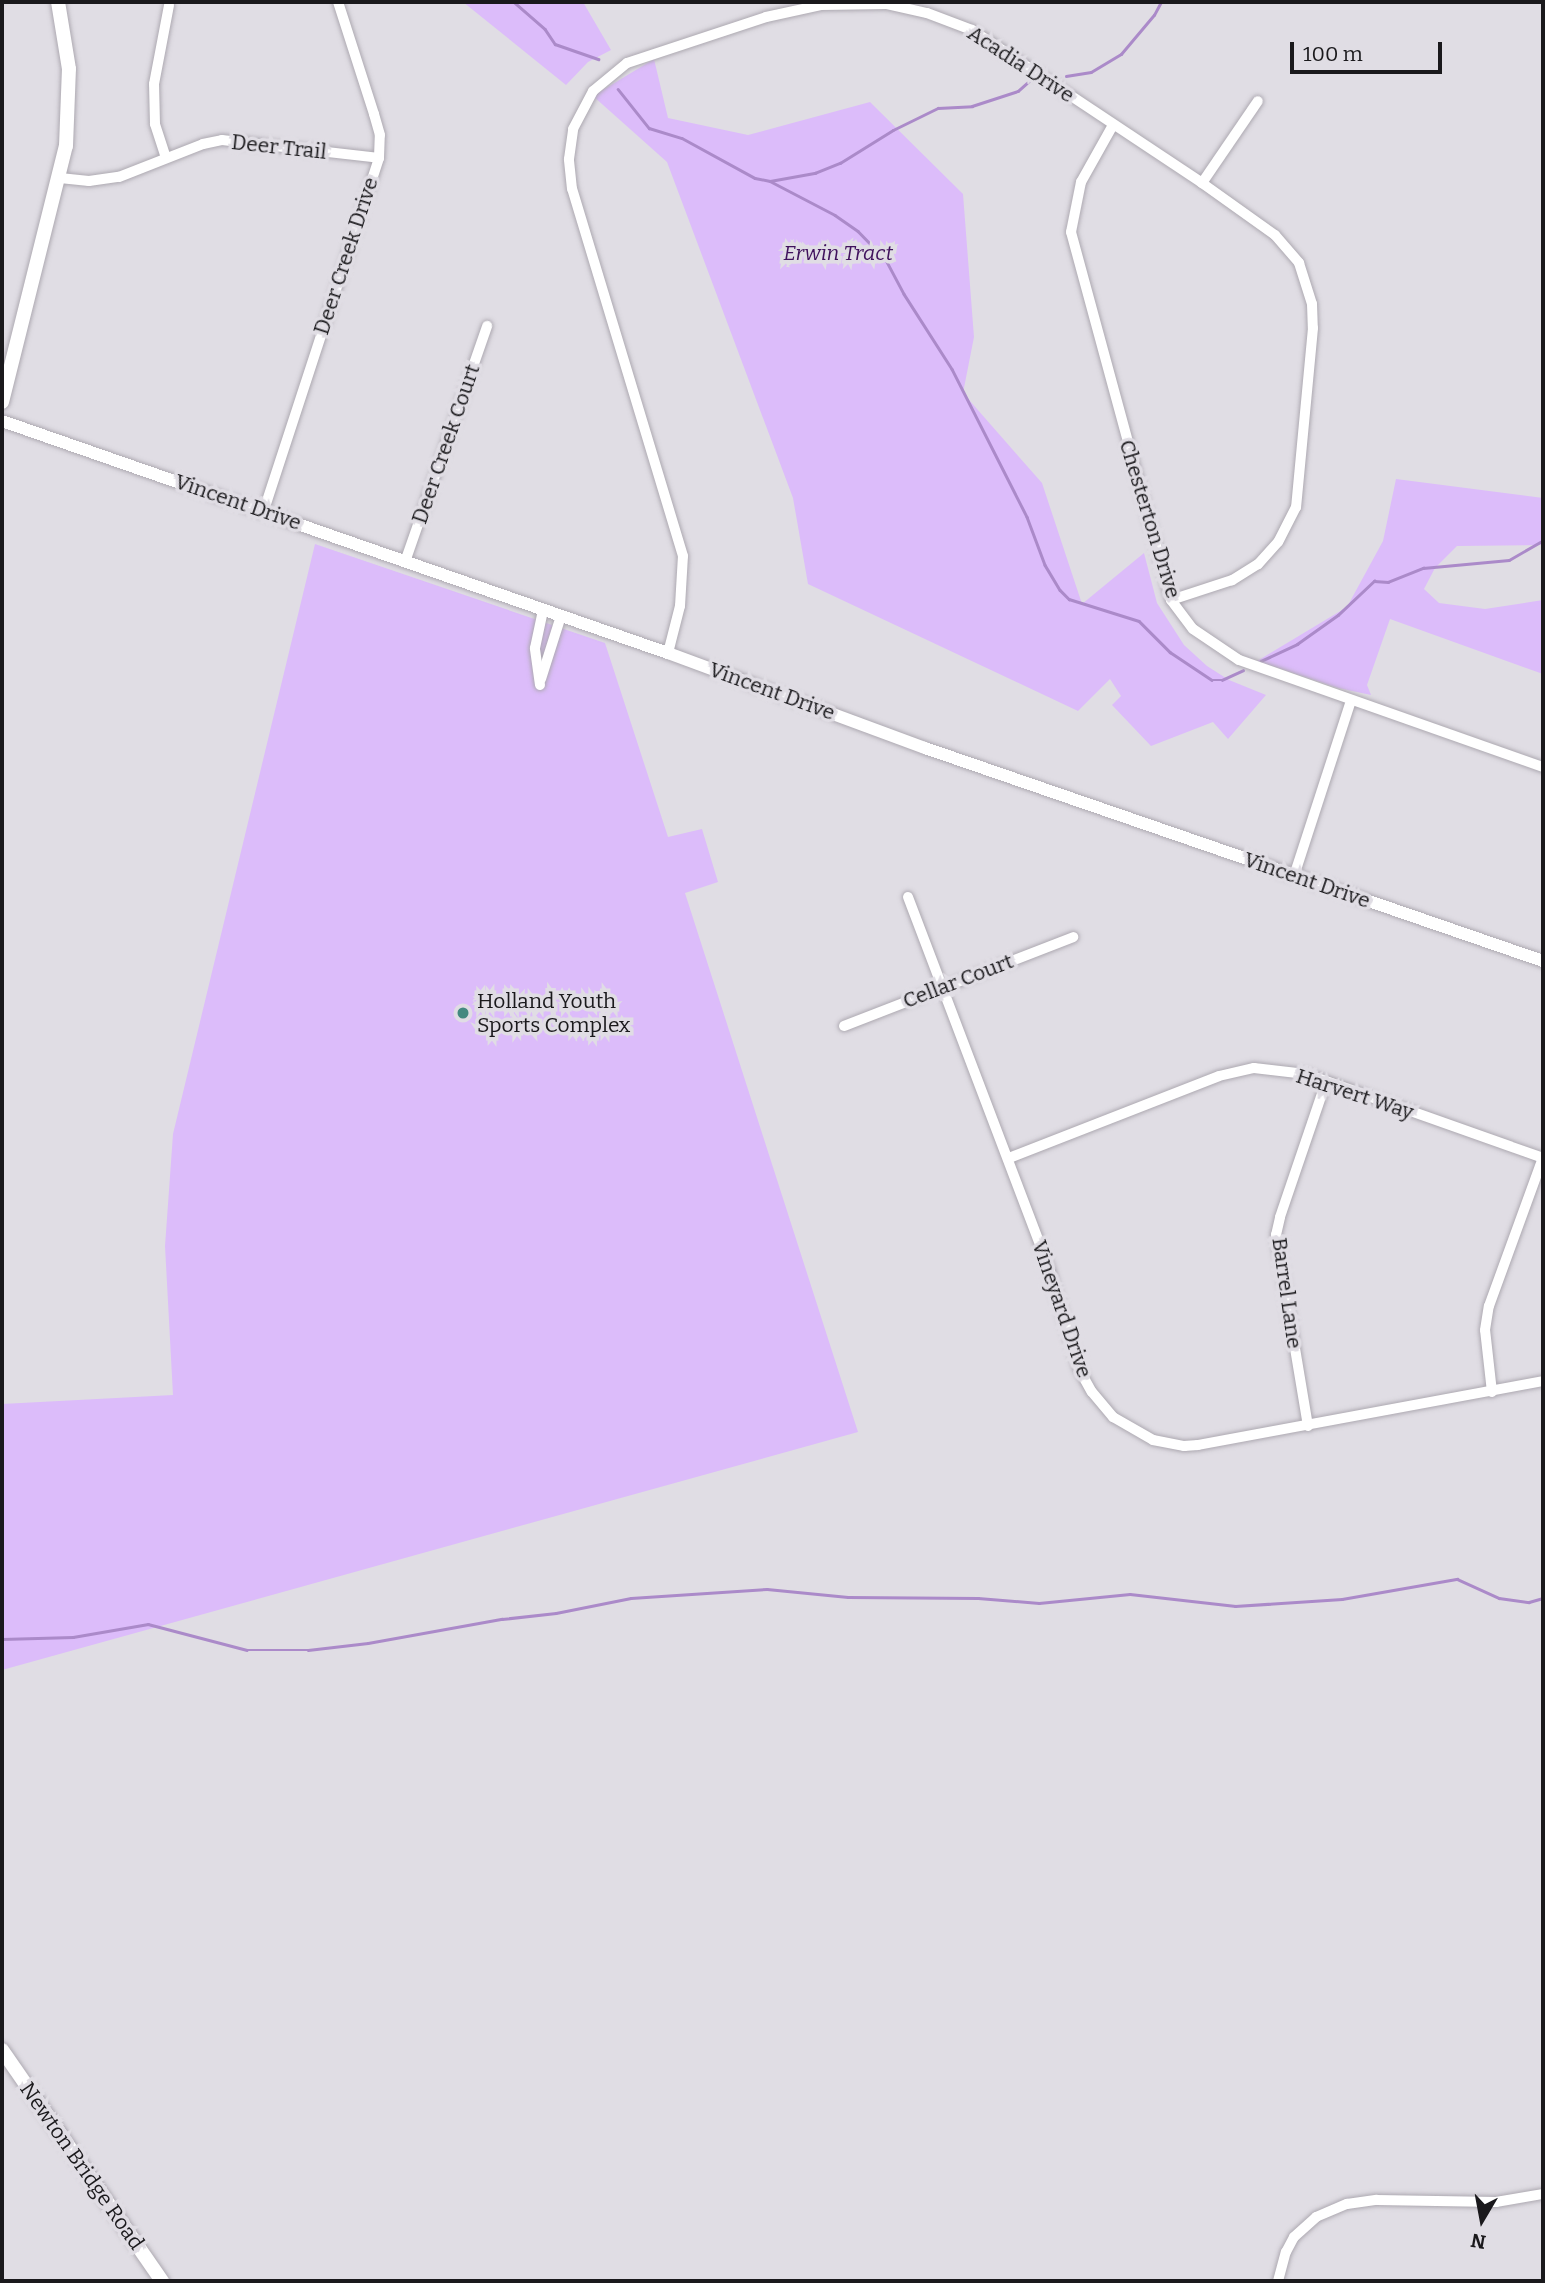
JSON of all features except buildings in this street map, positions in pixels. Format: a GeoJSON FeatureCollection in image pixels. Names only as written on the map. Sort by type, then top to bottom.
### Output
{"type":"FeatureCollection","features":[{"type":"Feature","properties":{"kind":"main road"},"geometry":{"type":"LineString","coordinates":[[2,402],[66,146],[69,69],[58,2]]}},
{"type":"Feature","properties":{"kind":"main road","name":"Newton Bridge Road"},"geometry":{"type":"LineString","coordinates":[[2,2050],[162,2281]]}},
{"type":"Feature","properties":{"kind":"street","name":"Deer Creek Drive"},"geometry":{"type":"LineString","coordinates":[[264,509],[379,158],[380,135],[338,2]]}},
{"type":"Feature","properties":{"kind":"street","name":"Acadia Drive"},"geometry":{"type":"LineString","coordinates":[[668,653],[683,585],[680,542],[569,174],[573,129],[593,91],[613,71],[644,56],[795,10],[821,5],[866,2],[927,13],[972,30],[1202,183],[1275,235],[1298,263],[1312,304],[1311,362],[1300,491],[1285,532],[1270,553],[1245,573],[1171,600]]}},
{"type":"Feature","properties":{"kind":"street"},"geometry":{"type":"LineString","coordinates":[[166,158],[155,124],[154,85],[169,5]]}},
{"type":"Feature","properties":{"kind":"street"},"geometry":{"type":"LineString","coordinates":[[1202,183],[1258,101]]}},
{"type":"Feature","properties":{"kind":"street","name":"Chesterton Drive"},"geometry":{"type":"LineString","coordinates":[[1113,125],[1081,182],[1075,199],[1072,232],[1171,600],[1193,629],[1224,652],[1351,701],[1543,767]]}},
{"type":"Feature","properties":{"kind":"street","name":"Deer Trail"},"geometry":{"type":"LineString","coordinates":[[60,178],[89,181],[119,177],[222,140],[379,158]]}},
{"type":"Feature","properties":{"kind":"street","name":"Deer Creek Court"},"geometry":{"type":"LineString","coordinates":[[405,562],[488,326]]}},
{"type":"Feature","properties":{"kind":"street","name":"Vincent Drive"},"geometry":{"type":"LineString","coordinates":[[2,421],[264,509],[925,748],[1543,961]]}},
{"type":"Feature","properties":{"kind":"street"},"geometry":{"type":"LineString","coordinates":[[543,610],[534,648],[540,685],[561,616]]}},
{"type":"Feature","properties":{"kind":"street"},"geometry":{"type":"LineString","coordinates":[[1294,876],[1351,701]]}},
{"type":"Feature","properties":{"kind":"street","name":"Vineyard Drive"},"geometry":{"type":"LineString","coordinates":[[908,897],[1009,1158],[1061,1303],[1079,1369],[1091,1392],[1113,1417],[1153,1440],[1184,1446],[1308,1426],[1543,1381]]}},
{"type":"Feature","properties":{"kind":"street","name":"Cellar Court"},"geometry":{"type":"LineString","coordinates":[[844,1026],[1073,937]]}},
{"type":"Feature","properties":{"kind":"street","name":"Harvert Way"},"geometry":{"type":"LineString","coordinates":[[1009,1158],[1219,1076],[1254,1068],[1279,1069],[1326,1082],[1543,1158]]}},
{"type":"Feature","properties":{"kind":"street","name":"Barrel Lane"},"geometry":{"type":"LineString","coordinates":[[1308,1426],[1276,1235],[1326,1082]]}},
{"type":"Feature","properties":{"kind":"street"},"geometry":{"type":"LineString","coordinates":[[1492,1392],[1485,1330],[1489,1306],[1543,1158]]}},
{"type":"Feature","properties":{"kind":"street"},"geometry":{"type":"LineString","coordinates":[[1278,2281],[1286,2252],[1294,2237],[1316,2217],[1347,2204],[1377,2200],[1488,2202],[1543,2194]]}},
{"type":"Feature","properties":{"kind":"green space"},"geometry":{"type":"Polygon","coordinates":[[[463,2],[583,2],[611,50],[588,62],[566,85],[463,2]]]}},
{"type":"Feature","properties":{"kind":"green space","name":"Erwin Tract"},"geometry":{"type":"Polygon","coordinates":[[[654,59],[668,118],[748,135],[870,102],[963,194],[974,337],[963,393],[1042,483],[1082,604],[1144,553],[1157,603],[1184,645],[1207,666],[1229,680],[1266,695],[1228,739],[1213,722],[1151,746],[1112,705],[1121,696],[1110,679],[1078,711],[808,584],[793,498],[667,162],[593,96],[654,59]]]}},
{"type":"Feature","properties":{"kind":"green space"},"geometry":{"type":"Polygon","coordinates":[[[1396,479],[1543,498],[1543,545],[1457,546],[1435,568],[1424,589],[1439,603],[1485,609],[1543,600],[1543,674],[1390,619],[1367,685],[1371,695],[1338,688],[1257,661],[1347,607],[1383,541],[1396,479]]]}},
{"type":"Feature","properties":{"kind":"green space","name":"Holland Youth Sports Complex"},"geometry":{"type":"Polygon","coordinates":[[[315,544],[605,643],[668,837],[702,829],[718,882],[685,893],[858,1432],[2,1670],[2,1404],[173,1395],[165,1246],[173,1134],[315,544]]]}},
{"type":"Feature","properties":{"kind":"waterway"},"geometry":{"type":"LineString","coordinates":[[514,2],[545,29],[555,44],[598,59]]}},
{"type":"Feature","properties":{"kind":"waterway"},"geometry":{"type":"LineString","coordinates":[[1066,76],[1091,72],[1121,54],[1154,15],[1161,2]]}},
{"type":"Feature","properties":{"kind":"waterway"},"geometry":{"type":"LineString","coordinates":[[770,181],[815,173],[840,163],[893,130],[938,108],[972,106],[1018,91],[1029,81]]}},
{"type":"Feature","properties":{"kind":"waterway"},"geometry":{"type":"LineString","coordinates":[[618,89],[649,128],[682,138],[755,178],[770,181],[835,215],[858,231],[886,260],[904,294],[952,369],[1027,517],[1045,565],[1060,590],[1069,599],[1139,621],[1170,652],[1212,680],[1222,680],[1243,670]]}},
{"type":"Feature","properties":{"kind":"waterway"},"geometry":{"type":"LineString","coordinates":[[1261,661],[1297,644],[1338,615],[1374,581],[1388,582],[1423,568],[1509,560],[1543,540]]}},
{"type":"Feature","properties":{"kind":"waterway"},"geometry":{"type":"LineString","coordinates":[[2,1639],[73,1637],[148,1624],[247,1650],[308,1650],[556,1613],[631,1598],[767,1589],[848,1597],[978,1598],[1039,1603],[1130,1594],[1235,1606],[1342,1599],[1457,1579],[1499,1598],[1529,1602],[1543,1598]]}},
{"type":"Feature","properties":{"kind":"place","name":"Holland Youth Sports Complex"},"geometry":{"type":"Point","coordinates":[463,1013]}}]}
